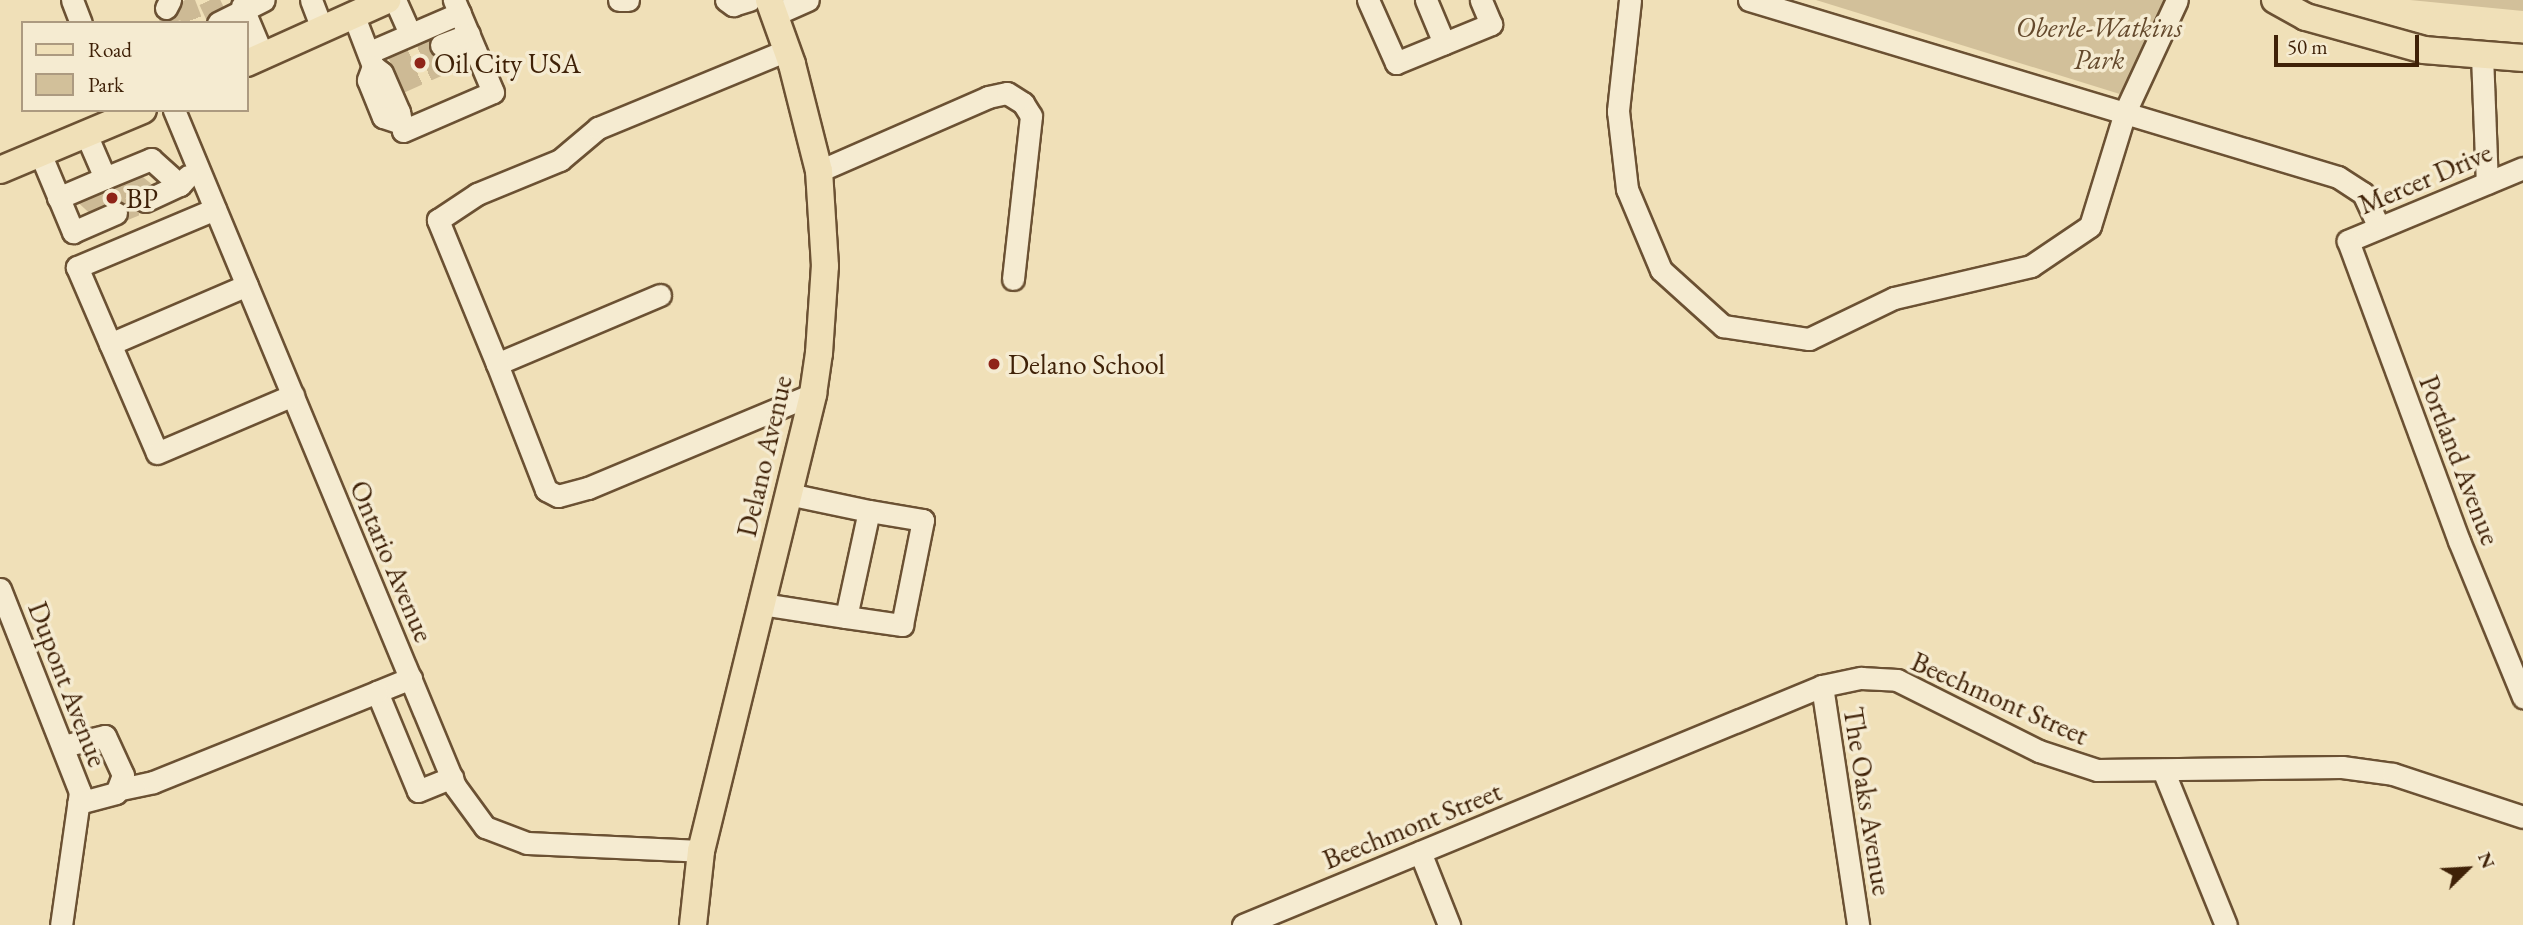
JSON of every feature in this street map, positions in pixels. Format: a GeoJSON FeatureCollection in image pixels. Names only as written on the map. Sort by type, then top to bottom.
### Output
{"type":"FeatureCollection","features":[{"type":"Feature","properties":{"kind":"main road"},"geometry":{"type":"LineString","coordinates":[[255,59],[387,0]]}},
{"type":"Feature","properties":{"kind":"main road"},"geometry":{"type":"LineString","coordinates":[[2275,0],[2306,17],[2424,50],[2523,58]]}},
{"type":"Feature","properties":{"kind":"main road","name":"Delano Avenue"},"geometry":{"type":"LineString","coordinates":[[693,925],[701,851],[813,394],[825,266],[819,171],[787,50],[771,8]]}},
{"type":"Feature","properties":{"kind":"main road"},"geometry":{"type":"LineString","coordinates":[[0,170],[126,114]]}},
{"type":"Feature","properties":{"kind":"street"},"geometry":{"type":"LineString","coordinates":[[72,0],[80,21]]}},
{"type":"Feature","properties":{"kind":"street"},"geometry":{"type":"LineString","coordinates":[[218,21],[264,0]]}},
{"type":"Feature","properties":{"kind":"street"},"geometry":{"type":"LineString","coordinates":[[311,0],[323,28]]}},
{"type":"Feature","properties":{"kind":"street"},"geometry":{"type":"LineString","coordinates":[[395,0],[410,34]]}},
{"type":"Feature","properties":{"kind":"street"},"geometry":{"type":"LineString","coordinates":[[619,0],[628,0]]}},
{"type":"Feature","properties":{"kind":"street"},"geometry":{"type":"LineString","coordinates":[[726,0],[733,5],[749,0]]}},
{"type":"Feature","properties":{"kind":"street"},"geometry":{"type":"LineString","coordinates":[[771,8],[808,0]]}},
{"type":"Feature","properties":{"kind":"street"},"geometry":{"type":"LineString","coordinates":[[1368,0],[1396,63],[1491,24],[1482,0]]}},
{"type":"Feature","properties":{"kind":"street"},"geometry":{"type":"LineString","coordinates":[[1426,0],[1444,43]]}},
{"type":"Feature","properties":{"kind":"street"},"geometry":{"type":"LineString","coordinates":[[1630,0],[1618,111],[1627,189],[1661,270],[1723,326],[1809,339],[1894,298],[2031,266],[2090,226],[2125,113],[2177,0]]}},
{"type":"Feature","properties":{"kind":"street"},"geometry":{"type":"LineString","coordinates":[[1749,0],[2338,177],[2363,193],[2379,228]]}},
{"type":"Feature","properties":{"kind":"street"},"geometry":{"type":"LineString","coordinates":[[353,14],[384,71],[403,131],[493,92],[457,7],[410,34],[384,71]]}},
{"type":"Feature","properties":{"kind":"street"},"geometry":{"type":"LineString","coordinates":[[243,9],[246,21]]}},
{"type":"Feature","properties":{"kind":"street"},"geometry":{"type":"LineString","coordinates":[[248,30],[255,59]]}},
{"type":"Feature","properties":{"kind":"street"},"geometry":{"type":"LineString","coordinates":[[445,53],[472,42]]}},
{"type":"Feature","properties":{"kind":"street"},"geometry":{"type":"LineString","coordinates":[[787,50],[598,128],[560,160],[477,194],[438,220],[546,490],[558,496],[588,488],[813,394]]}},
{"type":"Feature","properties":{"kind":"street"},"geometry":{"type":"LineString","coordinates":[[2482,55],[2487,183]]}},
{"type":"Feature","properties":{"kind":"street"},"geometry":{"type":"LineString","coordinates":[[819,171],[988,97],[1007,93],[1023,103],[1031,116],[1013,279]]}},
{"type":"Feature","properties":{"kind":"street","name":"Ontario Avenue"},"geometry":{"type":"LineString","coordinates":[[175,112],[452,777],[485,827],[527,843],[701,851]]}},
{"type":"Feature","properties":{"kind":"street"},"geometry":{"type":"LineString","coordinates":[[86,134],[115,193]]}},
{"type":"Feature","properties":{"kind":"street"},"geometry":{"type":"LineString","coordinates":[[40,153],[72,232],[151,159],[180,185]]}},
{"type":"Feature","properties":{"kind":"street"},"geometry":{"type":"LineString","coordinates":[[58,198],[180,185],[197,165]]}},
{"type":"Feature","properties":{"kind":"street","name":"Mercer Drive"},"geometry":{"type":"LineString","coordinates":[[2348,241],[2523,168]]}},
{"type":"Feature","properties":{"kind":"street"},"geometry":{"type":"LineString","coordinates":[[215,209],[78,267],[110,344],[156,453],[293,395]]}},
{"type":"Feature","properties":{"kind":"street","name":"Portland Avenue"},"geometry":{"type":"LineString","coordinates":[[2348,241],[2459,541],[2523,697]]}},
{"type":"Feature","properties":{"kind":"street"},"geometry":{"type":"LineString","coordinates":[[110,344],[247,285]]}},
{"type":"Feature","properties":{"kind":"street"},"geometry":{"type":"LineString","coordinates":[[497,364],[660,295]]}},
{"type":"Feature","properties":{"kind":"street"},"geometry":{"type":"LineString","coordinates":[[762,604],[902,625],[923,520],[788,494]]}},
{"type":"Feature","properties":{"kind":"street"},"geometry":{"type":"LineString","coordinates":[[846,617],[869,511]]}},
{"type":"Feature","properties":{"kind":"street","name":"Dupont Avenue"},"geometry":{"type":"LineString","coordinates":[[0,589],[80,792],[61,925]]}},
{"type":"Feature","properties":{"kind":"street"},"geometry":{"type":"LineString","coordinates":[[78,803],[153,782],[411,678]]}},
{"type":"Feature","properties":{"kind":"street","name":"Beechmont Street"},"geometry":{"type":"LineString","coordinates":[[1242,925],[1822,686],[1861,678],[1897,680],[2077,765],[2119,771],[2342,767],[2393,774],[2523,817]]}},
{"type":"Feature","properties":{"kind":"street","name":"The Oaks Avenue"},"geometry":{"type":"LineString","coordinates":[[1822,686],[1858,925]]}},
{"type":"Feature","properties":{"kind":"street"},"geometry":{"type":"LineString","coordinates":[[377,692],[418,791],[452,777]]}},
{"type":"Feature","properties":{"kind":"street"},"geometry":{"type":"LineString","coordinates":[[63,746],[105,736],[121,768],[121,789]]}},
{"type":"Feature","properties":{"kind":"street"},"geometry":{"type":"LineString","coordinates":[[2163,770],[2226,925]]}},
{"type":"Feature","properties":{"kind":"street"},"geometry":{"type":"LineString","coordinates":[[1420,852],[1450,925]]}},
{"type":"Feature","properties":{"kind":"green space","name":"Oberle-Watkins Park"},"geometry":{"type":"Polygon","coordinates":[[[1816,0],[2165,0],[2123,95],[1816,0]]]}},
{"type":"Feature","properties":{"kind":"green space"},"geometry":{"type":"Polygon","coordinates":[[[2410,0],[2523,0],[2523,11],[2410,0]]]}},
{"type":"Feature","properties":{"kind":"tunnel"},"geometry":{"type":"LineString","coordinates":[[184,0],[192,21]]}},
{"type":"Feature","properties":{"kind":"tunnel"},"geometry":{"type":"LineString","coordinates":[[209,0],[217,17]]}},
{"type":"Feature","properties":{"kind":"tunnel"},"geometry":{"type":"LineString","coordinates":[[166,8],[171,21]]}},
{"type":"Feature","properties":{"kind":"tunnel"},"geometry":{"type":"LineString","coordinates":[[392,66],[441,45]]}},
{"type":"Feature","properties":{"kind":"tunnel"},"geometry":{"type":"LineString","coordinates":[[399,83],[448,61]]}},
{"type":"Feature","properties":{"kind":"tunnel"},"geometry":{"type":"LineString","coordinates":[[128,178],[144,191]]}},
{"type":"Feature","properties":{"kind":"tunnel"},"geometry":{"type":"LineString","coordinates":[[107,186],[129,208]]}},
{"type":"Feature","properties":{"kind":"tunnel"},"geometry":{"type":"LineString","coordinates":[[86,195],[101,209]]}},
{"type":"Feature","properties":{"kind":"tunnel"},"geometry":{"type":"LineString","coordinates":[[116,213],[145,201]]}},
{"type":"Feature","properties":{"kind":"place","name":"Oil City USA"},"geometry":{"type":"Point","coordinates":[420,63]}},
{"type":"Feature","properties":{"kind":"place","name":"BP"},"geometry":{"type":"Point","coordinates":[112,198]}},
{"type":"Feature","properties":{"kind":"place","name":"Delano School"},"geometry":{"type":"Point","coordinates":[994,364]}}]}
